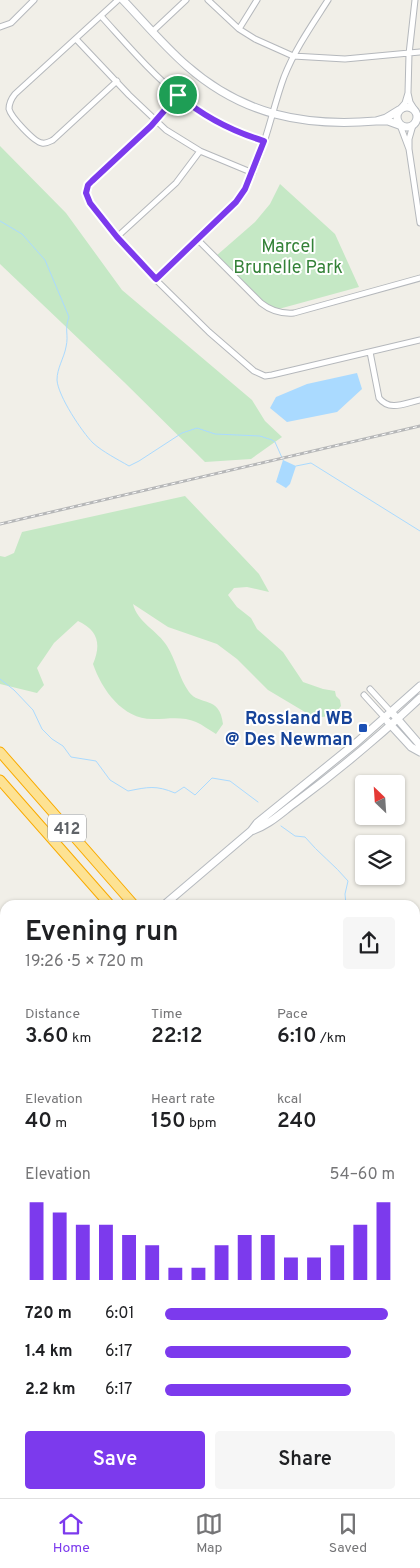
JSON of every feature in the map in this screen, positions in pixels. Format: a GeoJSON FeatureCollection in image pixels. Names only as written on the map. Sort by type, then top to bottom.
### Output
{"type":"FeatureCollection","features":[{"type":"Feature","properties":{"kind":"highway","name":"412"},"geometry":{"type":"LineString","coordinates":[[0,752],[130,900]]}},
{"type":"Feature","properties":{"kind":"highway","name":"412"},"geometry":{"type":"LineString","coordinates":[[0,780],[106,900]]}},
{"type":"Feature","properties":{"kind":"main road"},"geometry":{"type":"LineString","coordinates":[[123,0],[186,66],[208,83],[224,94],[273,114],[295,120],[331,123],[394,122],[407,128],[416,123],[417,111],[405,107],[386,118],[376,121]]}},
{"type":"Feature","properties":{"kind":"main road"},"geometry":{"type":"LineString","coordinates":[[399,110],[396,120],[400,126]]}},
{"type":"Feature","properties":{"kind":"main road"},"geometry":{"type":"LineString","coordinates":[[170,900],[258,823],[385,718],[420,686]]}},
{"type":"Feature","properties":{"kind":"main road"},"geometry":{"type":"LineString","coordinates":[[251,831],[260,828],[304,796],[391,725],[420,698]]}},
{"type":"Feature","properties":{"kind":"main road"},"geometry":{"type":"LineString","coordinates":[[391,712],[420,745]]}},
{"type":"Feature","properties":{"kind":"main road"},"geometry":{"type":"LineString","coordinates":[[385,718],[412,747],[420,752]]}},
{"type":"Feature","properties":{"kind":"street"},"geometry":{"type":"LineString","coordinates":[[0,28],[11,23],[34,0]]}},
{"type":"Feature","properties":{"kind":"street"},"geometry":{"type":"LineString","coordinates":[[116,81],[49,142],[43,144],[36,141],[10,112],[9,104],[15,94],[118,0]]}},
{"type":"Feature","properties":{"kind":"street"},"geometry":{"type":"LineString","coordinates":[[153,31],[186,0]]}},
{"type":"Feature","properties":{"kind":"street"},"geometry":{"type":"LineString","coordinates":[[208,0],[239,29],[293,56],[345,59],[420,52]]}},
{"type":"Feature","properties":{"kind":"street"},"geometry":{"type":"LineString","coordinates":[[239,29],[257,0]]}},
{"type":"Feature","properties":{"kind":"street"},"geometry":{"type":"LineString","coordinates":[[156,279],[236,202],[245,189],[253,173],[293,56],[328,0]]}},
{"type":"Feature","properties":{"kind":"street"},"geometry":{"type":"LineString","coordinates":[[415,0],[409,54],[408,92],[410,102],[417,111]]}},
{"type":"Feature","properties":{"kind":"street"},"geometry":{"type":"LineString","coordinates":[[101,16],[156,77],[201,113],[239,133],[264,141]]}},
{"type":"Feature","properties":{"kind":"street"},"geometry":{"type":"LineString","coordinates":[[76,39],[166,130],[200,151],[253,173]]}},
{"type":"Feature","properties":{"kind":"street"},"geometry":{"type":"LineString","coordinates":[[399,110],[405,102],[408,92]]}},
{"type":"Feature","properties":{"kind":"street"},"geometry":{"type":"LineString","coordinates":[[178,95],[155,121],[92,181],[86,190],[90,203],[117,237],[156,279],[209,332],[248,367],[260,375],[272,375],[420,340]]}},
{"type":"Feature","properties":{"kind":"street"},"geometry":{"type":"LineString","coordinates":[[416,123],[408,139],[420,223]]}},
{"type":"Feature","properties":{"kind":"street"},"geometry":{"type":"LineString","coordinates":[[400,126],[409,150]]}},
{"type":"Feature","properties":{"kind":"street"},"geometry":{"type":"LineString","coordinates":[[117,237],[176,183],[200,151]]}},
{"type":"Feature","properties":{"kind":"street"},"geometry":{"type":"LineString","coordinates":[[413,184],[420,183]]}},
{"type":"Feature","properties":{"kind":"street"},"geometry":{"type":"LineString","coordinates":[[197,239],[261,303],[271,310],[282,313],[294,313],[420,278]]}},
{"type":"Feature","properties":{"kind":"street"},"geometry":{"type":"LineString","coordinates":[[370,352],[379,398],[384,404],[389,406],[420,400]]}},
{"type":"Feature","properties":{"kind":"street"},"geometry":{"type":"LineString","coordinates":[[370,689],[391,712]]}},
{"type":"Feature","properties":{"kind":"street"},"geometry":{"type":"LineString","coordinates":[[364,695],[385,718]]}},
{"type":"Feature","properties":{"kind":"green space"},"geometry":{"type":"Polygon","coordinates":[[[0,146],[66,213],[122,290],[252,400],[265,421],[282,437],[251,459],[205,462],[0,264],[0,146]]]}},
{"type":"Feature","properties":{"kind":"green space","name":"Marcel Brunelle Park"},"geometry":{"type":"Polygon","coordinates":[[[280,184],[335,234],[359,287],[275,310],[264,304],[216,256],[255,222],[270,204],[280,184]]]}},
{"type":"Feature","properties":{"kind":"green space"},"geometry":{"type":"Polygon","coordinates":[[[185,496],[259,574],[269,592],[247,587],[234,588],[228,595],[237,607],[251,618],[257,629],[283,652],[303,682],[335,691],[341,706],[337,711],[329,716],[315,718],[268,690],[237,659],[217,644],[168,627],[133,604],[143,621],[167,646],[189,692],[218,709],[223,724],[216,734],[191,720],[181,718],[143,718],[123,709],[115,702],[102,684],[93,664],[97,651],[94,634],[78,621],[54,643],[37,668],[44,685],[37,693],[0,684],[0,556],[5,557],[14,553],[22,532],[185,496]]]}},
{"type":"Feature","properties":{"kind":"water"},"geometry":{"type":"Polygon","coordinates":[[[357,373],[362,389],[337,412],[287,422],[270,408],[276,397],[307,384],[357,373]]]}},
{"type":"Feature","properties":{"kind":"water"},"geometry":{"type":"Polygon","coordinates":[[[283,460],[296,466],[290,484],[286,488],[276,482],[283,460]]]}},
{"type":"Feature","properties":{"kind":"waterway"},"geometry":{"type":"LineString","coordinates":[[0,221],[22,234],[45,260],[69,317],[66,347],[58,371],[58,387],[71,413],[93,443],[129,466],[182,433],[197,428],[215,434],[260,436],[272,440],[275,442],[283,460]]}},
{"type":"Feature","properties":{"kind":"waterway"},"geometry":{"type":"LineString","coordinates":[[296,466],[311,463],[420,531]]}},
{"type":"Feature","properties":{"kind":"waterway"},"geometry":{"type":"LineString","coordinates":[[0,679],[14,690],[33,710],[42,729],[63,746],[71,757],[96,761],[110,780],[128,791],[152,788],[175,793],[184,787],[195,795],[212,778],[230,781],[258,802]]}},
{"type":"Feature","properties":{"kind":"waterway"},"geometry":{"type":"LineString","coordinates":[[281,826],[295,836],[305,837],[348,881],[346,900]]}},
{"type":"Feature","properties":{"kind":"railway"},"geometry":{"type":"LineString","coordinates":[[0,524],[420,426]]}},
{"type":"Feature","properties":{"kind":"place","name":"Rossland WB @ Des Newman"},"geometry":{"type":"Point","coordinates":[363,728]}},
{"type":"Feature","properties":{"kind":"route"},"geometry":{"type":"LineString","coordinates":[[178,95],[201,113],[226,127],[264,141],[253,173],[236,202],[156,279],[117,237],[90,203],[86,190],[92,181],[151,126],[178,95]]}}]}
